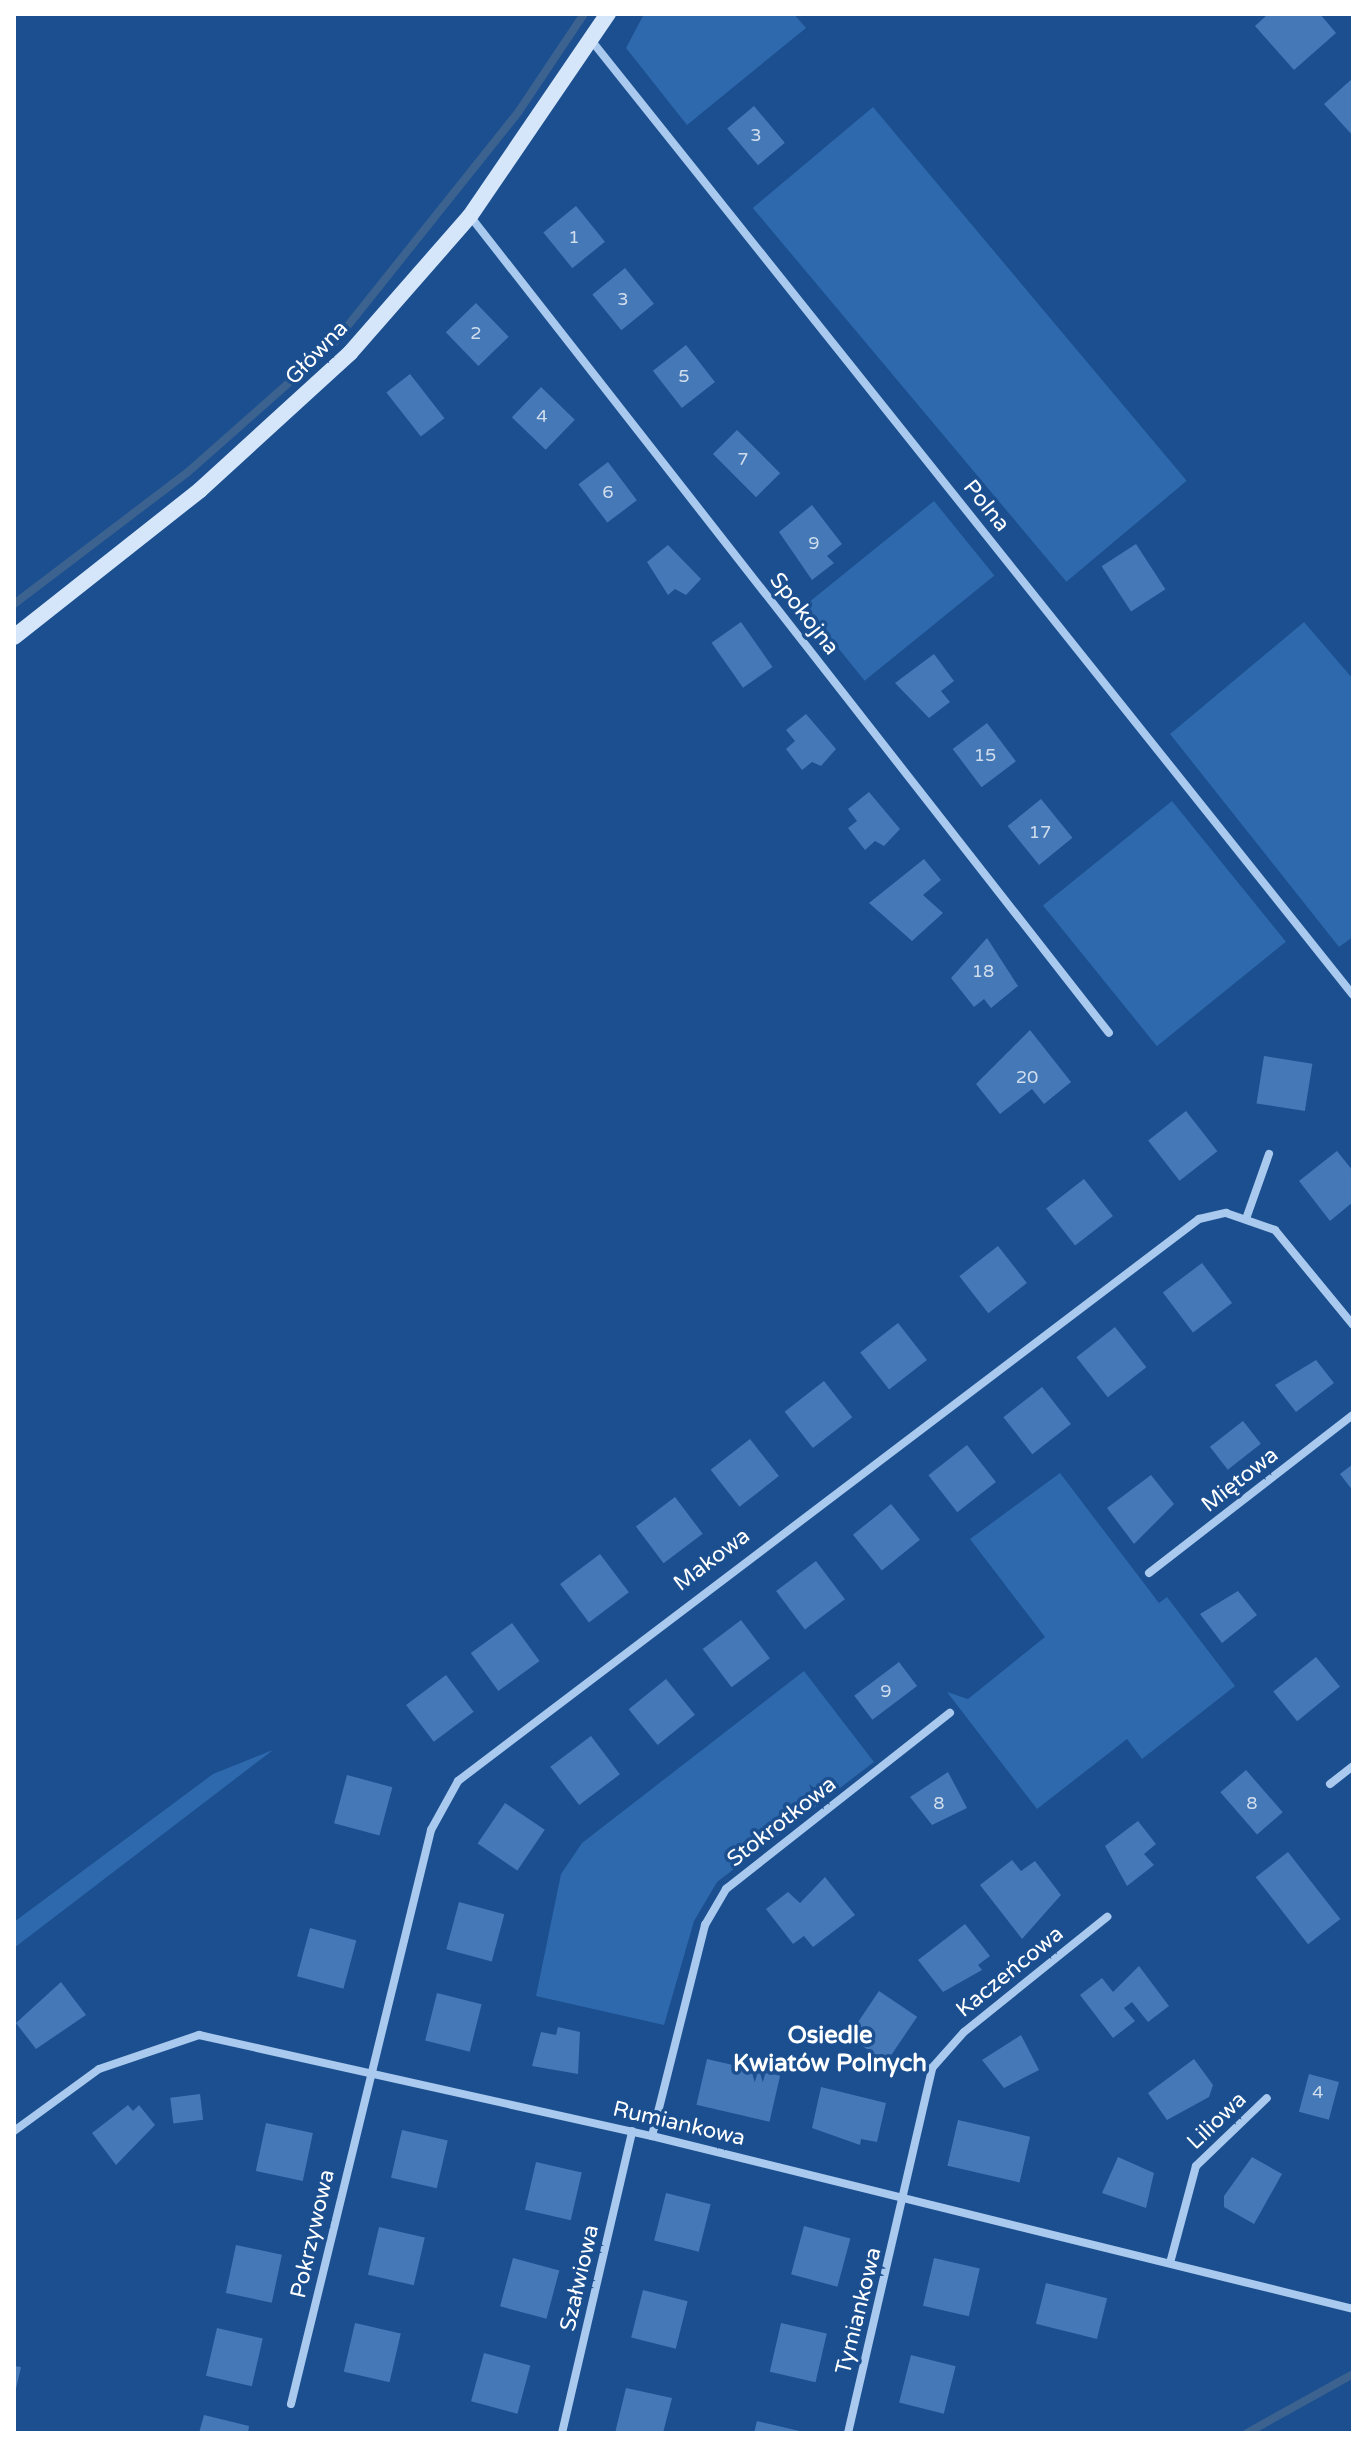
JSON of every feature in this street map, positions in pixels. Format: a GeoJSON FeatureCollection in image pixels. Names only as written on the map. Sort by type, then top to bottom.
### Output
{"type":"FeatureCollection","features":[{"type":"Feature","properties":{"kind":"street","name":"Główna"},"geometry":{"type":"LineString","coordinates":[[14,637],[293,410],[470,216],[608,14]]}},
{"type":"Feature","properties":{"kind":"street","name":"Polna"},"geometry":{"type":"LineString","coordinates":[[590,39],[1353,995]]}},
{"type":"Feature","properties":{"kind":"street","name":"Spokojna"},"geometry":{"type":"LineString","coordinates":[[470,216],[1109,1033]]}},
{"type":"Feature","properties":{"kind":"street"},"geometry":{"type":"LineString","coordinates":[[1269,1154],[1247,1216],[1275,1230],[1353,1325]]}},
{"type":"Feature","properties":{"kind":"street","name":"Makowa"},"geometry":{"type":"LineString","coordinates":[[369,2073],[431,1830],[458,1781],[1119,1275],[1199,1219],[1247,1216]]}},
{"type":"Feature","properties":{"kind":"street","name":"Miętowa"},"geometry":{"type":"LineString","coordinates":[[1149,1573],[1353,1415]]}},
{"type":"Feature","properties":{"kind":"street","name":"Stokrotkowa"},"geometry":{"type":"LineString","coordinates":[[652,2136],[705,1925],[726,1889],[950,1713]]}},
{"type":"Feature","properties":{"kind":"street"},"geometry":{"type":"LineString","coordinates":[[1330,1784],[1353,1766]]}},
{"type":"Feature","properties":{"kind":"street","name":"Kaczeńcowa"},"geometry":{"type":"LineString","coordinates":[[905,2198],[932,2068],[964,2032],[1107,1917]]}},
{"type":"Feature","properties":{"kind":"street","name":"Rumiankowa"},"geometry":{"type":"LineString","coordinates":[[14,2131],[99,2069],[199,2035],[632,2131],[1353,2309]]}},
{"type":"Feature","properties":{"kind":"street","name":"Pokrzywowa"},"geometry":{"type":"LineString","coordinates":[[291,2404],[369,2073]]}},
{"type":"Feature","properties":{"kind":"street","name":"Liliowa"},"geometry":{"type":"LineString","coordinates":[[1170,2263],[1196,2166],[1267,2098]]}},
{"type":"Feature","properties":{"kind":"street","name":"Szałwiowa"},"geometry":{"type":"LineString","coordinates":[[562,2433],[632,2131]]}},
{"type":"Feature","properties":{"kind":"street","name":"Tymiankowa"},"geometry":{"type":"LineString","coordinates":[[848,2433],[905,2198]]}},
{"type":"Feature","properties":{"kind":"shaded area"},"geometry":{"type":"Polygon","coordinates":[[[644,14],[794,14],[806,28],[687,125],[626,48],[644,14]]]}},
{"type":"Feature","properties":{"kind":"shaded area"},"geometry":{"type":"Polygon","coordinates":[[[873,107],[1187,481],[1066,582],[753,208],[873,107]]]}},
{"type":"Feature","properties":{"kind":"shaded area"},"geometry":{"type":"Polygon","coordinates":[[[934,501],[994,576],[865,681],[804,606],[934,501]]]}},
{"type":"Feature","properties":{"kind":"shaded area"},"geometry":{"type":"Polygon","coordinates":[[[1304,622],[1353,679],[1353,937],[1339,947],[1170,734],[1304,622]]]}},
{"type":"Feature","properties":{"kind":"shaded area"},"geometry":{"type":"Polygon","coordinates":[[[1172,801],[1286,942],[1157,1046],[1043,905],[1172,801]]]}},
{"type":"Feature","properties":{"kind":"shaded area"},"geometry":{"type":"Polygon","coordinates":[[[1060,1473],[1159,1603],[1167,1597],[1235,1686],[1142,1759],[1127,1739],[1037,1809],[947,1692],[968,1699],[1045,1637],[970,1539],[1060,1473]]]}},
{"type":"Feature","properties":{"kind":"shaded area"},"geometry":{"type":"Polygon","coordinates":[[[804,1671],[874,1762],[717,1882],[694,1921],[664,2025],[536,1996],[561,1874],[582,1843],[804,1671]]]}},
{"type":"Feature","properties":{"kind":"shaded area"},"geometry":{"type":"Polygon","coordinates":[[[273,1750],[14,1948],[14,1922],[213,1774],[273,1750]]]}},
{"type":"Feature","properties":{"kind":"building"},"geometry":{"type":"Polygon","coordinates":[[[1268,14],[1320,14],[1336,33],[1294,70],[1255,26],[1268,14]]]}},
{"type":"Feature","properties":{"kind":"building"},"geometry":{"type":"Polygon","coordinates":[[[1353,78],[1353,136],[1324,104],[1353,78]]]}},
{"type":"Feature","properties":{"kind":"building"},"geometry":{"type":"Polygon","coordinates":[[[754,106],[785,143],[758,165],[727,128],[754,106]]]}},
{"type":"Feature","properties":{"kind":"building"},"geometry":{"type":"Polygon","coordinates":[[[576,206],[605,242],[572,268],[543,232],[576,206]]]}},
{"type":"Feature","properties":{"kind":"building"},"geometry":{"type":"Polygon","coordinates":[[[625,268],[654,304],[621,330],[592,294],[625,268]]]}},
{"type":"Feature","properties":{"kind":"building"},"geometry":{"type":"Polygon","coordinates":[[[476,303],[509,337],[478,366],[446,332],[476,303]]]}},
{"type":"Feature","properties":{"kind":"building"},"geometry":{"type":"Polygon","coordinates":[[[686,345],[715,382],[682,408],[653,371],[686,345]]]}},
{"type":"Feature","properties":{"kind":"building"},"geometry":{"type":"Polygon","coordinates":[[[410,374],[444,418],[421,437],[386,392],[410,374]]]}},
{"type":"Feature","properties":{"kind":"building"},"geometry":{"type":"Polygon","coordinates":[[[541,387],[575,420],[546,450],[512,417],[541,387]]]}},
{"type":"Feature","properties":{"kind":"building"},"geometry":{"type":"Polygon","coordinates":[[[737,430],[780,473],[756,497],[713,454],[737,430]]]}},
{"type":"Feature","properties":{"kind":"building"},"geometry":{"type":"Polygon","coordinates":[[[608,462],[637,500],[607,523],[578,484],[608,462]]]}},
{"type":"Feature","properties":{"kind":"building"},"geometry":{"type":"Polygon","coordinates":[[[812,505],[842,544],[827,556],[834,563],[812,580],[779,532],[812,505]]]}},
{"type":"Feature","properties":{"kind":"building"},"geometry":{"type":"Polygon","coordinates":[[[1136,544],[1165,589],[1131,612],[1102,566],[1136,544]]]}},
{"type":"Feature","properties":{"kind":"building"},"geometry":{"type":"Polygon","coordinates":[[[668,545],[701,579],[686,595],[675,589],[668,595],[647,562],[668,545]]]}},
{"type":"Feature","properties":{"kind":"building"},"geometry":{"type":"Polygon","coordinates":[[[741,622],[773,667],[743,688],[712,643],[741,622]]]}},
{"type":"Feature","properties":{"kind":"building"},"geometry":{"type":"Polygon","coordinates":[[[934,654],[954,681],[941,691],[950,702],[929,718],[895,683],[934,654]]]}},
{"type":"Feature","properties":{"kind":"building"},"geometry":{"type":"Polygon","coordinates":[[[806,714],[836,749],[821,766],[812,762],[802,770],[786,749],[795,741],[786,730],[806,714]]]}},
{"type":"Feature","properties":{"kind":"building"},"geometry":{"type":"Polygon","coordinates":[[[987,723],[1016,761],[982,787],[953,749],[987,723]]]}},
{"type":"Feature","properties":{"kind":"building"},"geometry":{"type":"Polygon","coordinates":[[[869,792],[900,829],[884,846],[875,841],[865,850],[848,828],[857,821],[848,809],[869,792]]]}},
{"type":"Feature","properties":{"kind":"building"},"geometry":{"type":"Polygon","coordinates":[[[1041,799],[1072,838],[1039,865],[1008,826],[1041,799]]]}},
{"type":"Feature","properties":{"kind":"building"},"geometry":{"type":"Polygon","coordinates":[[[924,859],[941,880],[923,895],[943,913],[912,941],[869,903],[924,859]]]}},
{"type":"Feature","properties":{"kind":"building"},"geometry":{"type":"Polygon","coordinates":[[[987,938],[1018,986],[991,1008],[984,999],[974,1007],[951,978],[987,938]]]}},
{"type":"Feature","properties":{"kind":"building"},"geometry":{"type":"Polygon","coordinates":[[[1030,1030],[1071,1082],[1044,1104],[1032,1089],[1000,1114],[976,1084],[1030,1030]]]}},
{"type":"Feature","properties":{"kind":"building"},"geometry":{"type":"Polygon","coordinates":[[[1264,1056],[1312,1064],[1305,1111],[1256,1103],[1264,1056]]]}},
{"type":"Feature","properties":{"kind":"building"},"geometry":{"type":"Polygon","coordinates":[[[1186,1111],[1217,1151],[1180,1181],[1148,1141],[1186,1111]]]}},
{"type":"Feature","properties":{"kind":"building"},"geometry":{"type":"Polygon","coordinates":[[[1337,1151],[1353,1171],[1353,1202],[1330,1221],[1299,1181],[1337,1151]]]}},
{"type":"Feature","properties":{"kind":"building"},"geometry":{"type":"Polygon","coordinates":[[[1084,1179],[1113,1216],[1075,1246],[1046,1209],[1084,1179]]]}},
{"type":"Feature","properties":{"kind":"building"},"geometry":{"type":"Polygon","coordinates":[[[998,1246],[1027,1283],[988,1313],[959,1276],[998,1246]]]}},
{"type":"Feature","properties":{"kind":"building"},"geometry":{"type":"Polygon","coordinates":[[[1202,1263],[1232,1303],[1193,1332],[1163,1292],[1202,1263]]]}},
{"type":"Feature","properties":{"kind":"building"},"geometry":{"type":"Polygon","coordinates":[[[898,1323],[927,1360],[889,1390],[860,1353],[898,1323]]]}},
{"type":"Feature","properties":{"kind":"building"},"geometry":{"type":"Polygon","coordinates":[[[1115,1327],[1146,1367],[1108,1397],[1076,1357],[1115,1327]]]}},
{"type":"Feature","properties":{"kind":"building"},"geometry":{"type":"Polygon","coordinates":[[[1316,1360],[1334,1383],[1296,1412],[1275,1385],[1316,1360]]]}},
{"type":"Feature","properties":{"kind":"building"},"geometry":{"type":"Polygon","coordinates":[[[824,1381],[852,1417],[813,1448],[785,1412],[824,1381]]]}},
{"type":"Feature","properties":{"kind":"building"},"geometry":{"type":"Polygon","coordinates":[[[1042,1387],[1071,1424],[1032,1454],[1003,1417],[1042,1387]]]}},
{"type":"Feature","properties":{"kind":"building"},"geometry":{"type":"Polygon","coordinates":[[[1243,1421],[1261,1444],[1228,1470],[1210,1447],[1243,1421]]]}},
{"type":"Feature","properties":{"kind":"building"},"geometry":{"type":"Polygon","coordinates":[[[750,1439],[779,1476],[740,1507],[711,1470],[750,1439]]]}},
{"type":"Feature","properties":{"kind":"building"},"geometry":{"type":"Polygon","coordinates":[[[967,1445],[996,1482],[957,1512],[928,1475],[967,1445]]]}},
{"type":"Feature","properties":{"kind":"building"},"geometry":{"type":"Polygon","coordinates":[[[1353,1464],[1353,1491],[1340,1474],[1353,1464]]]}},
{"type":"Feature","properties":{"kind":"building"},"geometry":{"type":"Polygon","coordinates":[[[1151,1475],[1174,1504],[1134,1544],[1107,1508],[1151,1475]]]}},
{"type":"Feature","properties":{"kind":"building"},"geometry":{"type":"Polygon","coordinates":[[[675,1497],[703,1534],[664,1563],[636,1526],[675,1497]]]}},
{"type":"Feature","properties":{"kind":"building"},"geometry":{"type":"Polygon","coordinates":[[[891,1504],[920,1540],[882,1571],[853,1535],[891,1504]]]}},
{"type":"Feature","properties":{"kind":"building"},"geometry":{"type":"Polygon","coordinates":[[[600,1554],[629,1592],[589,1622],[560,1584],[600,1554]]]}},
{"type":"Feature","properties":{"kind":"building"},"geometry":{"type":"Polygon","coordinates":[[[816,1561],[845,1599],[805,1629],[776,1591],[816,1561]]]}},
{"type":"Feature","properties":{"kind":"building"},"geometry":{"type":"Polygon","coordinates":[[[1238,1591],[1257,1615],[1222,1643],[1200,1614],[1238,1591]]]}},
{"type":"Feature","properties":{"kind":"building"},"geometry":{"type":"Polygon","coordinates":[[[741,1620],[770,1658],[732,1687],[703,1649],[741,1620]]]}},
{"type":"Feature","properties":{"kind":"building"},"geometry":{"type":"Polygon","coordinates":[[[512,1623],[540,1661],[498,1691],[471,1653],[512,1623]]]}},
{"type":"Feature","properties":{"kind":"building"},"geometry":{"type":"Polygon","coordinates":[[[1316,1657],[1340,1687],[1297,1721],[1273,1692],[1316,1657]]]}},
{"type":"Feature","properties":{"kind":"building"},"geometry":{"type":"Polygon","coordinates":[[[899,1662],[917,1686],[872,1720],[854,1696],[899,1662]]]}},
{"type":"Feature","properties":{"kind":"building"},"geometry":{"type":"Polygon","coordinates":[[[446,1675],[474,1712],[434,1742],[406,1705],[446,1675]]]}},
{"type":"Feature","properties":{"kind":"building"},"geometry":{"type":"Polygon","coordinates":[[[666,1679],[695,1715],[658,1745],[629,1709],[666,1679]]]}},
{"type":"Feature","properties":{"kind":"building"},"geometry":{"type":"Polygon","coordinates":[[[591,1736],[620,1774],[579,1805],[550,1767],[591,1736]]]}},
{"type":"Feature","properties":{"kind":"building"},"geometry":{"type":"Polygon","coordinates":[[[1246,1770],[1283,1812],[1257,1835],[1220,1792],[1246,1770]]]}},
{"type":"Feature","properties":{"kind":"building"},"geometry":{"type":"Polygon","coordinates":[[[948,1772],[967,1808],[932,1825],[910,1797],[948,1772]]]}},
{"type":"Feature","properties":{"kind":"building"},"geometry":{"type":"Polygon","coordinates":[[[347,1775],[392,1787],[379,1835],[334,1823],[347,1775]]]}},
{"type":"Feature","properties":{"kind":"building"},"geometry":{"type":"Polygon","coordinates":[[[505,1803],[545,1830],[517,1870],[478,1844],[505,1803]]]}},
{"type":"Feature","properties":{"kind":"building"},"geometry":{"type":"Polygon","coordinates":[[[1138,1821],[1156,1844],[1144,1854],[1154,1865],[1127,1886],[1105,1846],[1138,1821]]]}},
{"type":"Feature","properties":{"kind":"building"},"geometry":{"type":"Polygon","coordinates":[[[1288,1852],[1340,1919],[1308,1944],[1256,1877],[1288,1852]]]}},
{"type":"Feature","properties":{"kind":"building"},"geometry":{"type":"Polygon","coordinates":[[[1012,1860],[1021,1871],[1035,1861],[1061,1895],[1022,1939],[980,1885],[1012,1860]]]}},
{"type":"Feature","properties":{"kind":"building"},"geometry":{"type":"Polygon","coordinates":[[[825,1877],[855,1915],[813,1947],[804,1936],[793,1944],[766,1909],[788,1892],[800,1903],[825,1877]]]}},
{"type":"Feature","properties":{"kind":"building"},"geometry":{"type":"Polygon","coordinates":[[[459,1902],[504,1914],[492,1961],[446,1949],[459,1902]]]}},
{"type":"Feature","properties":{"kind":"building"},"geometry":{"type":"Polygon","coordinates":[[[965,1924],[990,1956],[978,1965],[982,1970],[943,1992],[918,1960],[965,1924]]]}},
{"type":"Feature","properties":{"kind":"building"},"geometry":{"type":"Polygon","coordinates":[[[310,1928],[356,1940],[343,1989],[297,1976],[310,1928]]]}},
{"type":"Feature","properties":{"kind":"building"},"geometry":{"type":"Polygon","coordinates":[[[1139,1966],[1169,2006],[1148,2022],[1132,2002],[1124,2008],[1135,2021],[1113,2038],[1080,1995],[1102,1978],[1113,1992],[1139,1966]]]}},
{"type":"Feature","properties":{"kind":"building"},"geometry":{"type":"Polygon","coordinates":[[[61,1982],[86,2015],[36,2049],[16,2023],[61,1982]]]}},
{"type":"Feature","properties":{"kind":"building"},"geometry":{"type":"Polygon","coordinates":[[[879,1991],[917,2017],[886,2062],[848,2037],[879,1991]]]}},
{"type":"Feature","properties":{"kind":"building"},"geometry":{"type":"Polygon","coordinates":[[[437,1993],[482,2004],[470,2052],[425,2041],[437,1993]]]}},
{"type":"Feature","properties":{"kind":"building"},"geometry":{"type":"Polygon","coordinates":[[[558,2027],[580,2032],[578,2074],[532,2066],[541,2032],[556,2035],[558,2027]]]}},
{"type":"Feature","properties":{"kind":"building"},"geometry":{"type":"Polygon","coordinates":[[[1021,2035],[1039,2070],[1004,2088],[982,2060],[1021,2035]]]}},
{"type":"Feature","properties":{"kind":"building"},"geometry":{"type":"Polygon","coordinates":[[[707,2059],[780,2076],[770,2122],[696,2105],[707,2059]]]}},
{"type":"Feature","properties":{"kind":"building"},"geometry":{"type":"Polygon","coordinates":[[[1194,2059],[1213,2085],[1209,2097],[1167,2120],[1148,2093],[1194,2059]]]}},
{"type":"Feature","properties":{"kind":"building"},"geometry":{"type":"Polygon","coordinates":[[[1309,2074],[1339,2082],[1329,2120],[1299,2112],[1309,2074]]]}},
{"type":"Feature","properties":{"kind":"building"},"geometry":{"type":"Polygon","coordinates":[[[821,2087],[886,2103],[877,2142],[861,2139],[860,2145],[812,2128],[821,2087]]]}},
{"type":"Feature","properties":{"kind":"building"},"geometry":{"type":"Polygon","coordinates":[[[200,2094],[203,2120],[173,2123],[170,2098],[200,2094]]]}},
{"type":"Feature","properties":{"kind":"building"},"geometry":{"type":"Polygon","coordinates":[[[128,2105],[133,2111],[139,2105],[155,2125],[116,2165],[92,2133],[128,2105]]]}},
{"type":"Feature","properties":{"kind":"building"},"geometry":{"type":"Polygon","coordinates":[[[958,2120],[1030,2137],[1020,2182],[947,2166],[958,2120]]]}},
{"type":"Feature","properties":{"kind":"building"},"geometry":{"type":"Polygon","coordinates":[[[266,2123],[313,2133],[303,2181],[256,2171],[266,2123]]]}},
{"type":"Feature","properties":{"kind":"building"},"geometry":{"type":"Polygon","coordinates":[[[402,2130],[448,2141],[437,2188],[391,2178],[402,2130]]]}},
{"type":"Feature","properties":{"kind":"building"},"geometry":{"type":"Polygon","coordinates":[[[1118,2157],[1154,2173],[1146,2208],[1102,2193],[1118,2157]]]}},
{"type":"Feature","properties":{"kind":"building"},"geometry":{"type":"Polygon","coordinates":[[[1252,2157],[1282,2174],[1254,2224],[1224,2207],[1224,2196],[1252,2157]]]}},
{"type":"Feature","properties":{"kind":"building"},"geometry":{"type":"Polygon","coordinates":[[[536,2162],[582,2173],[571,2220],[525,2210],[536,2162]]]}},
{"type":"Feature","properties":{"kind":"building"},"geometry":{"type":"Polygon","coordinates":[[[666,2193],[711,2204],[699,2252],[654,2241],[666,2193]]]}},
{"type":"Feature","properties":{"kind":"building"},"geometry":{"type":"Polygon","coordinates":[[[804,2226],[850,2238],[837,2287],[791,2274],[804,2226]]]}},
{"type":"Feature","properties":{"kind":"building"},"geometry":{"type":"Polygon","coordinates":[[[379,2227],[425,2238],[414,2285],[368,2275],[379,2227]]]}},
{"type":"Feature","properties":{"kind":"building"},"geometry":{"type":"Polygon","coordinates":[[[236,2245],[282,2255],[272,2303],[226,2293],[236,2245]]]}},
{"type":"Feature","properties":{"kind":"building"},"geometry":{"type":"Polygon","coordinates":[[[513,2258],[559,2270],[546,2319],[500,2306],[513,2258]]]}},
{"type":"Feature","properties":{"kind":"building"},"geometry":{"type":"Polygon","coordinates":[[[934,2258],[980,2269],[969,2316],[923,2306],[934,2258]]]}},
{"type":"Feature","properties":{"kind":"building"},"geometry":{"type":"Polygon","coordinates":[[[1046,2283],[1107,2298],[1097,2339],[1036,2324],[1046,2283]]]}},
{"type":"Feature","properties":{"kind":"building"},"geometry":{"type":"Polygon","coordinates":[[[643,2290],[688,2301],[676,2349],[631,2338],[643,2290]]]}},
{"type":"Feature","properties":{"kind":"building"},"geometry":{"type":"Polygon","coordinates":[[[355,2323],[401,2334],[390,2382],[344,2372],[355,2323]]]}},
{"type":"Feature","properties":{"kind":"building"},"geometry":{"type":"Polygon","coordinates":[[[781,2323],[827,2334],[816,2382],[770,2372],[781,2323]]]}},
{"type":"Feature","properties":{"kind":"building"},"geometry":{"type":"Polygon","coordinates":[[[217,2328],[263,2339],[252,2386],[206,2376],[217,2328]]]}},
{"type":"Feature","properties":{"kind":"building"},"geometry":{"type":"Polygon","coordinates":[[[484,2353],[530,2365],[517,2414],[471,2401],[484,2353]]]}},
{"type":"Feature","properties":{"kind":"building"},"geometry":{"type":"Polygon","coordinates":[[[911,2355],[956,2366],[944,2414],[899,2403],[911,2355]]]}},
{"type":"Feature","properties":{"kind":"building"},"geometry":{"type":"Polygon","coordinates":[[[14,2366],[21,2367],[15,2393],[14,2393],[14,2366]]]}},
{"type":"Feature","properties":{"kind":"building"},"geometry":{"type":"Polygon","coordinates":[[[626,2388],[672,2398],[663,2433],[615,2433],[626,2388]]]}},
{"type":"Feature","properties":{"kind":"building"},"geometry":{"type":"Polygon","coordinates":[[[204,2415],[249,2426],[248,2433],[199,2433],[204,2415]]]}},
{"type":"Feature","properties":{"kind":"building"},"geometry":{"type":"Polygon","coordinates":[[[757,2421],[804,2432],[804,2433],[754,2433],[757,2421]]]}},
{"type":"Feature","properties":{"kind":"waterway"},"geometry":{"type":"LineString","coordinates":[[14,604],[188,472],[334,343],[519,111],[584,14]]}},
{"type":"Feature","properties":{"kind":"waterway"},"geometry":{"type":"LineString","coordinates":[[1247,2433],[1353,2374]]}},
{"type":"Feature","properties":{"kind":"district","name":"Osiedle Kwiatów Polnych"},"geometry":{"type":"Point","coordinates":[830,2050]}}]}
